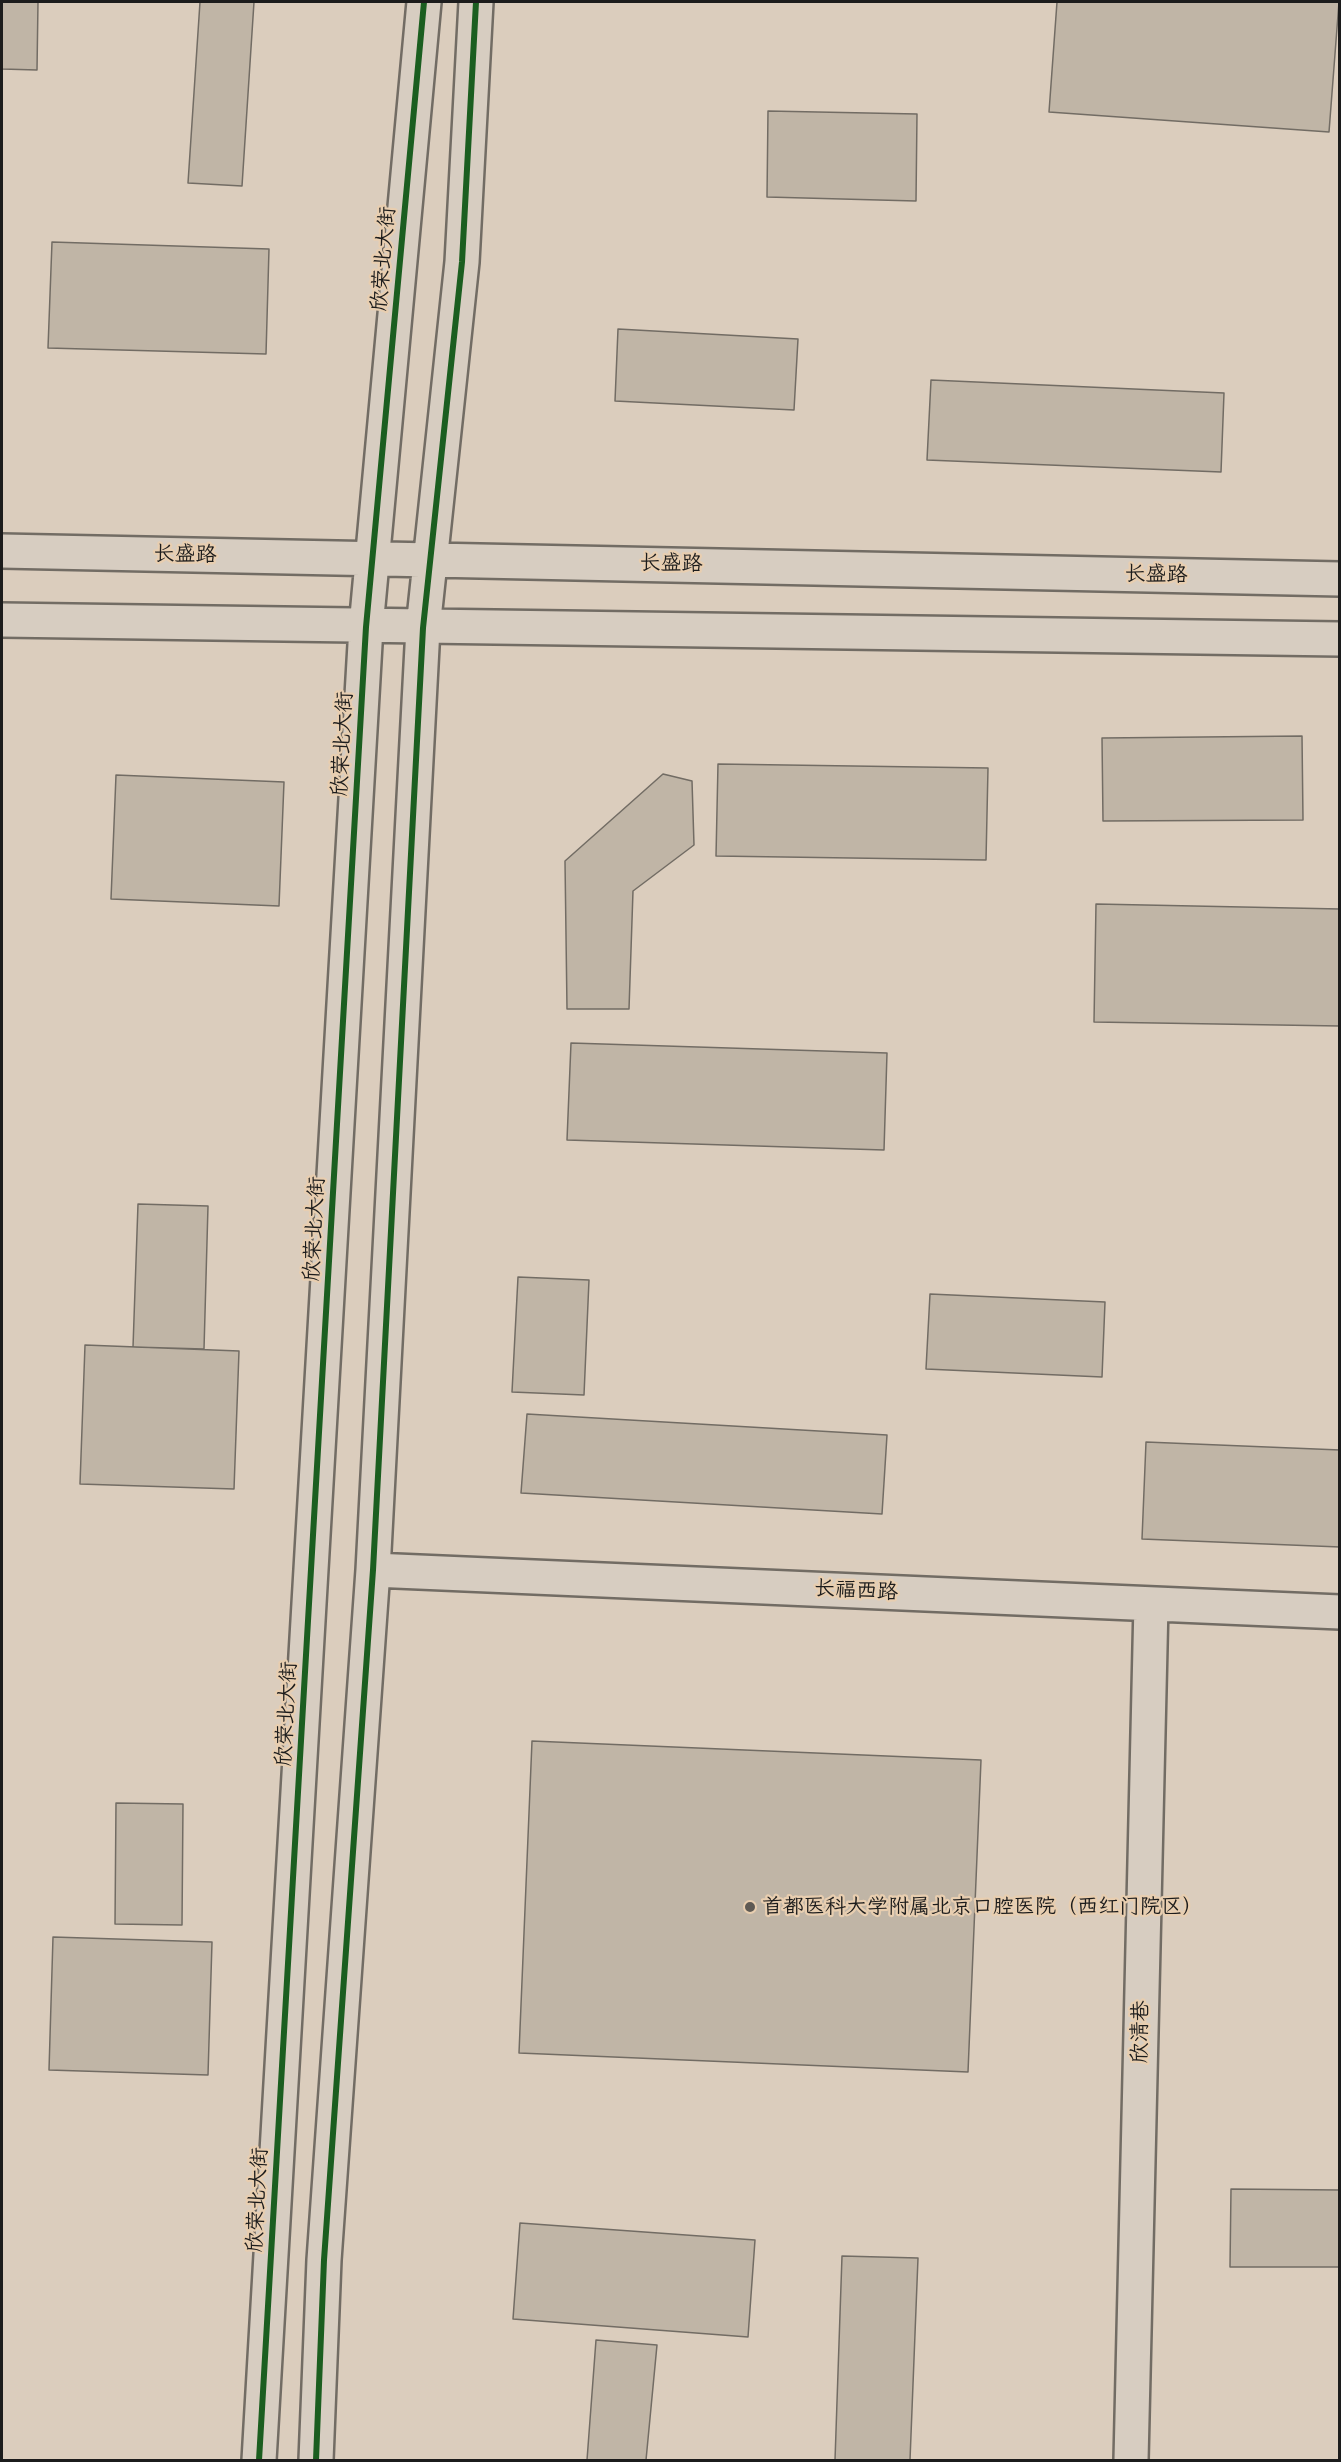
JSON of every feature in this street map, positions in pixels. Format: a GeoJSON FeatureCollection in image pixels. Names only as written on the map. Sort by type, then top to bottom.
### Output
{"type":"FeatureCollection","features":[{"type":"Feature","properties":{"kind":"street","name":"欣荣北大街"},"geometry":{"type":"LineString","coordinates":[[259,2460],[366,627],[424,2]]}},
{"type":"Feature","properties":{"kind":"street"},"geometry":{"type":"LineString","coordinates":[[315,2460],[324,2260],[373,1570],[423,628],[462,262],[476,2]]}},
{"type":"Feature","properties":{"kind":"street","name":"长盛路"},"geometry":{"type":"LineString","coordinates":[[2,551],[1340,579]]}},
{"type":"Feature","properties":{"kind":"street"},"geometry":{"type":"LineString","coordinates":[[2,620],[423,628],[1340,639]]}},
{"type":"Feature","properties":{"kind":"street","name":"长福西路"},"geometry":{"type":"LineString","coordinates":[[373,1570],[1340,1612]]}},
{"type":"Feature","properties":{"kind":"street","name":"欣清巷"},"geometry":{"type":"LineString","coordinates":[[1131,2460],[1151,1604]]}},
{"type":"Feature","properties":{"kind":"building"},"geometry":{"type":"Polygon","coordinates":[[[2,2],[38,2],[37,70],[2,69],[2,2]]]}},
{"type":"Feature","properties":{"kind":"building"},"geometry":{"type":"Polygon","coordinates":[[[200,2],[254,2],[242,186],[188,183],[200,2]]]}},
{"type":"Feature","properties":{"kind":"building"},"geometry":{"type":"Polygon","coordinates":[[[1057,2],[1339,2],[1329,132],[1049,112],[1057,2]]]}},
{"type":"Feature","properties":{"kind":"building"},"geometry":{"type":"Polygon","coordinates":[[[768,111],[917,114],[916,201],[767,197],[768,111]]]}},
{"type":"Feature","properties":{"kind":"building"},"geometry":{"type":"Polygon","coordinates":[[[52,242],[269,249],[266,354],[48,348],[52,242]]]}},
{"type":"Feature","properties":{"kind":"building"},"geometry":{"type":"Polygon","coordinates":[[[618,329],[798,339],[794,410],[615,401],[618,329]]]}},
{"type":"Feature","properties":{"kind":"building"},"geometry":{"type":"Polygon","coordinates":[[[931,380],[1224,393],[1221,472],[927,460],[931,380]]]}},
{"type":"Feature","properties":{"kind":"building"},"geometry":{"type":"Polygon","coordinates":[[[1302,736],[1303,820],[1103,821],[1102,738],[1302,736]]]}},
{"type":"Feature","properties":{"kind":"building"},"geometry":{"type":"Polygon","coordinates":[[[718,764],[988,768],[986,860],[716,856],[718,764]]]}},
{"type":"Feature","properties":{"kind":"building"},"geometry":{"type":"Polygon","coordinates":[[[663,774],[692,781],[694,845],[633,891],[629,1009],[567,1009],[565,861],[663,774]]]}},
{"type":"Feature","properties":{"kind":"building"},"geometry":{"type":"Polygon","coordinates":[[[116,775],[284,782],[279,906],[111,899],[116,775]]]}},
{"type":"Feature","properties":{"kind":"building"},"geometry":{"type":"Polygon","coordinates":[[[1096,904],[1340,909],[1340,1026],[1094,1022],[1096,904]]]}},
{"type":"Feature","properties":{"kind":"building"},"geometry":{"type":"Polygon","coordinates":[[[571,1043],[887,1053],[884,1150],[567,1140],[571,1043]]]}},
{"type":"Feature","properties":{"kind":"building"},"geometry":{"type":"Polygon","coordinates":[[[138,1204],[208,1206],[204,1349],[133,1347],[138,1204]]]}},
{"type":"Feature","properties":{"kind":"building"},"geometry":{"type":"Polygon","coordinates":[[[518,1277],[589,1280],[584,1395],[512,1392],[518,1277]]]}},
{"type":"Feature","properties":{"kind":"building"},"geometry":{"type":"Polygon","coordinates":[[[930,1294],[1105,1302],[1102,1377],[926,1369],[930,1294]]]}},
{"type":"Feature","properties":{"kind":"building"},"geometry":{"type":"Polygon","coordinates":[[[85,1345],[239,1351],[234,1489],[80,1484],[85,1345]]]}},
{"type":"Feature","properties":{"kind":"building"},"geometry":{"type":"Polygon","coordinates":[[[527,1414],[887,1435],[882,1514],[521,1493],[527,1414]]]}},
{"type":"Feature","properties":{"kind":"building"},"geometry":{"type":"Polygon","coordinates":[[[1146,1442],[1340,1450],[1340,1547],[1142,1539],[1146,1442]]]}},
{"type":"Feature","properties":{"kind":"building","name":"首都医科大学附属北京口腔医院（西红门院区）"},"geometry":{"type":"Polygon","coordinates":[[[532,1741],[981,1760],[968,2072],[519,2053],[532,1741]]]}},
{"type":"Feature","properties":{"kind":"building"},"geometry":{"type":"Polygon","coordinates":[[[116,1803],[183,1804],[182,1925],[115,1924],[116,1803]]]}},
{"type":"Feature","properties":{"kind":"building"},"geometry":{"type":"Polygon","coordinates":[[[53,1937],[212,1942],[208,2075],[49,2070],[53,1937]]]}},
{"type":"Feature","properties":{"kind":"building"},"geometry":{"type":"Polygon","coordinates":[[[1231,2189],[1340,2190],[1340,2267],[1230,2267],[1231,2189]]]}},
{"type":"Feature","properties":{"kind":"building"},"geometry":{"type":"Polygon","coordinates":[[[520,2223],[755,2240],[748,2337],[513,2319],[520,2223]]]}},
{"type":"Feature","properties":{"kind":"building"},"geometry":{"type":"Polygon","coordinates":[[[842,2256],[918,2258],[910,2460],[835,2460],[842,2256]]]}},
{"type":"Feature","properties":{"kind":"building"},"geometry":{"type":"Polygon","coordinates":[[[596,2340],[657,2345],[646,2460],[587,2460],[596,2340]]]}},
{"type":"Feature","properties":{"kind":"cycle path"},"geometry":{"type":"LineString","coordinates":[[259,2460],[366,627],[424,2]]}},
{"type":"Feature","properties":{"kind":"cycle path"},"geometry":{"type":"LineString","coordinates":[[316,2460],[324,2260],[373,1570],[423,628],[462,262],[476,2]]}},
{"type":"Feature","properties":{"kind":"place","name":"首都医科大学附属北京口腔医院（西红门院区）"},"geometry":{"type":"Point","coordinates":[750,1907]}}]}
